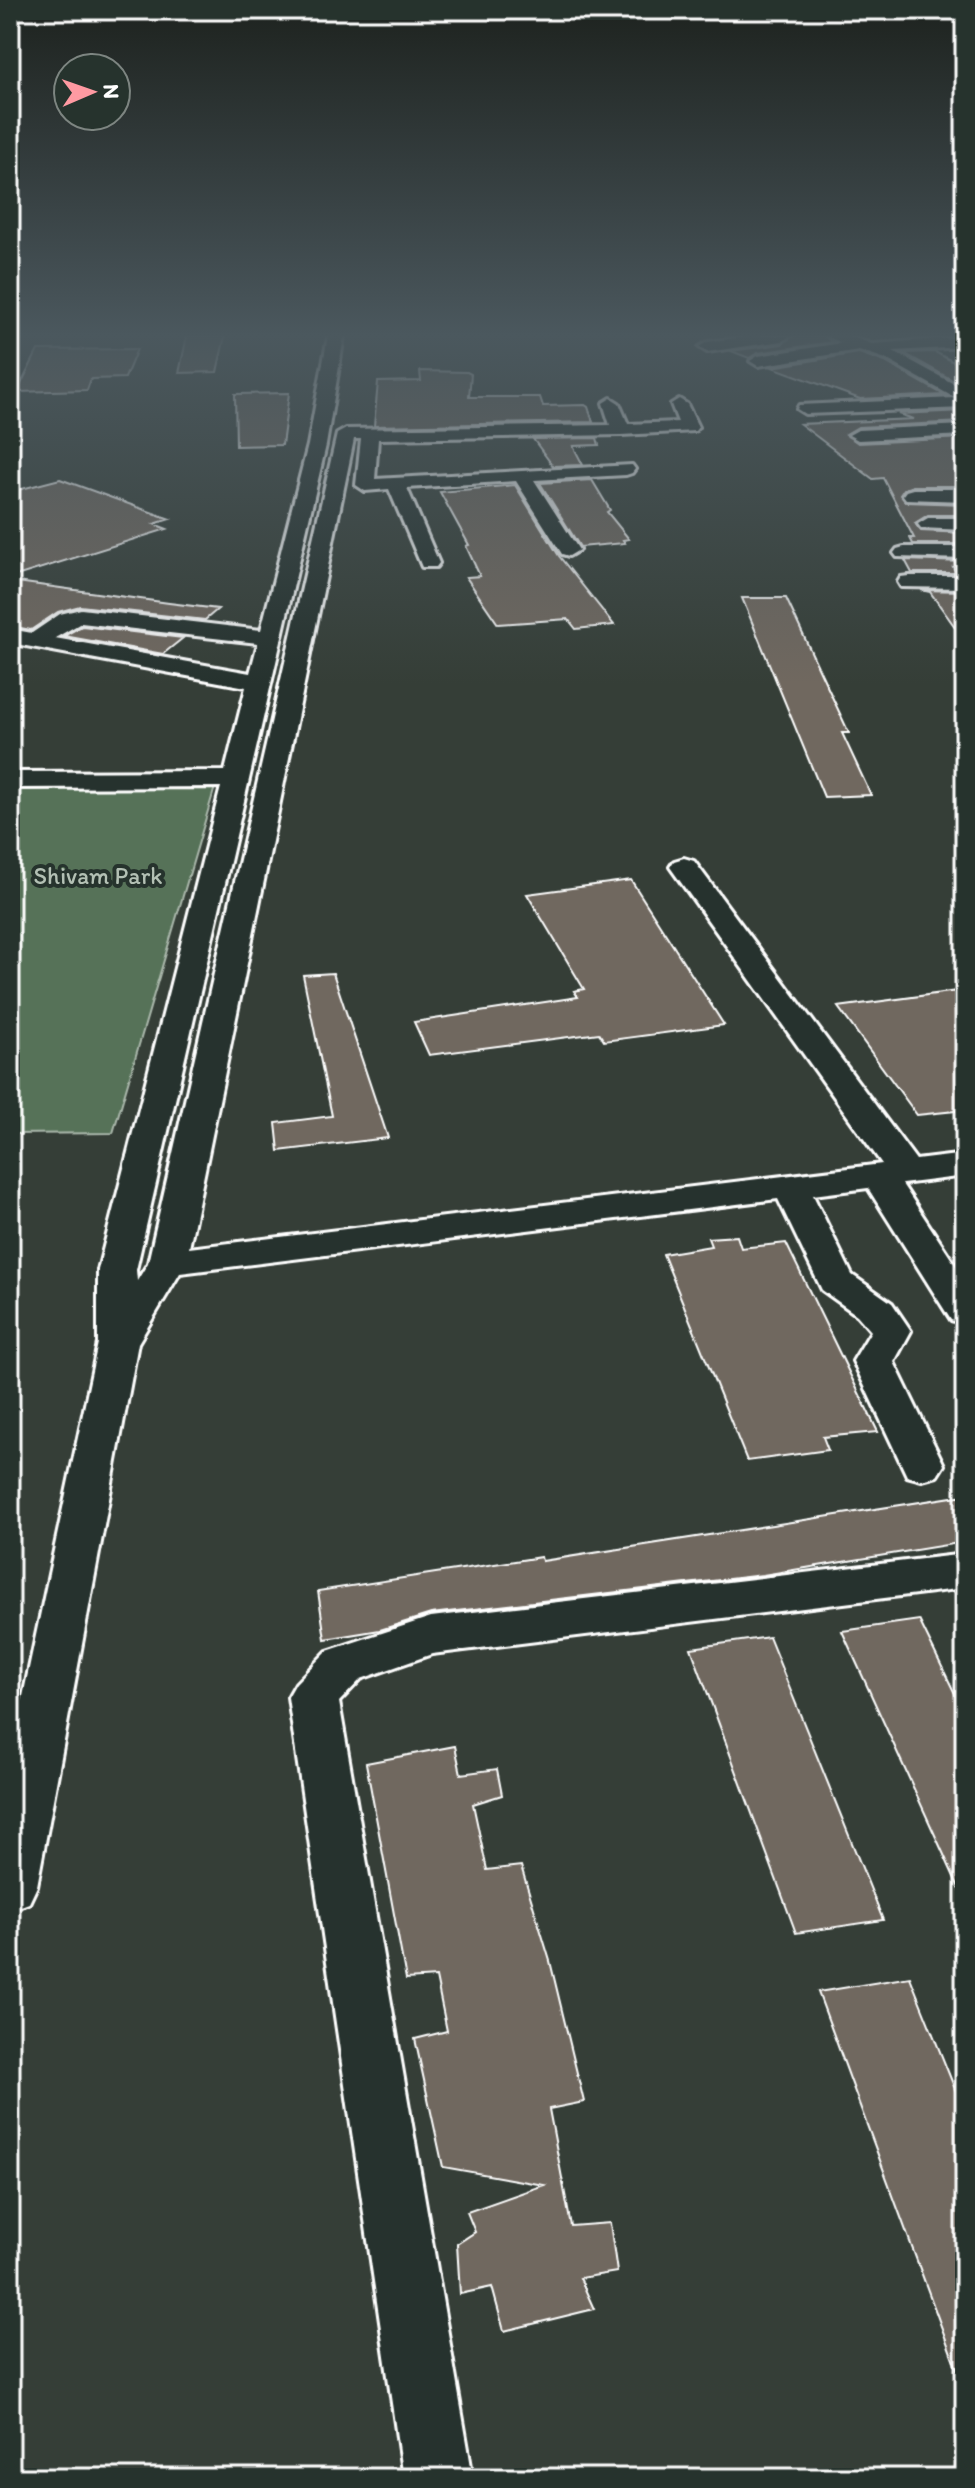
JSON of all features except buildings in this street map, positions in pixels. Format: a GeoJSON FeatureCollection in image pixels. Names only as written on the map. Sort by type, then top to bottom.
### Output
{"type":"FeatureCollection","features":[{"type":"Feature","properties":{"kind":"street"},"geometry":{"type":"LineString","coordinates":[[10,1886],[118,1343],[117,1270],[315,452]]}},
{"type":"Feature","properties":{"kind":"street"},"geometry":{"type":"LineString","coordinates":[[118,1343],[167,1263],[246,897],[354,452]]}},
{"type":"Feature","properties":{"kind":"street"},"geometry":{"type":"LineString","coordinates":[[360,452],[365,485],[626,469]]}},
{"type":"Feature","properties":{"kind":"street"},"geometry":{"type":"LineString","coordinates":[[521,475],[569,550]]}},
{"type":"Feature","properties":{"kind":"street"},"geometry":{"type":"LineString","coordinates":[[396,483],[429,563]]}},
{"type":"Feature","properties":{"kind":"street"},"geometry":{"type":"LineString","coordinates":[[913,495],[965,495]]}},
{"type":"Feature","properties":{"kind":"street"},"geometry":{"type":"LineString","coordinates":[[928,524],[965,524]]}},
{"type":"Feature","properties":{"kind":"street"},"geometry":{"type":"LineString","coordinates":[[904,553],[965,553]]}},
{"type":"Feature","properties":{"kind":"street"},"geometry":{"type":"LineString","coordinates":[[909,582],[965,582]]}},
{"type":"Feature","properties":{"kind":"street"},"geometry":{"type":"LineString","coordinates":[[35,641],[68,619],[81,616],[270,638]]}},
{"type":"Feature","properties":{"kind":"street"},"geometry":{"type":"LineString","coordinates":[[10,636],[260,682]]}},
{"type":"Feature","properties":{"kind":"street"},"geometry":{"type":"LineString","coordinates":[[10,780],[236,779]]}},
{"type":"Feature","properties":{"kind":"street"},"geometry":{"type":"LineString","coordinates":[[684,867],[893,1174],[965,1311]]}},
{"type":"Feature","properties":{"kind":"street"},"geometry":{"type":"LineString","coordinates":[[208,896],[246,897]]}},
{"type":"Feature","properties":{"kind":"street"},"geometry":{"type":"LineString","coordinates":[[167,1263],[965,1165]]}},
{"type":"Feature","properties":{"kind":"street"},"geometry":{"type":"LineString","coordinates":[[791,1187],[836,1281],[846,1292],[880,1311],[891,1331],[883,1349],[873,1361],[922,1465]]}},
{"type":"Feature","properties":{"kind":"street"},"geometry":{"type":"LineString","coordinates":[[438,2478],[313,1697],[344,1665],[431,1636],[965,1571]]}},
{"type":"Feature","properties":{"kind":"green space","name":"Shivam Park"},"geometry":{"type":"Polygon","coordinates":[[[215,787],[113,1133],[10,1134],[10,788],[215,787]]]}}]}
